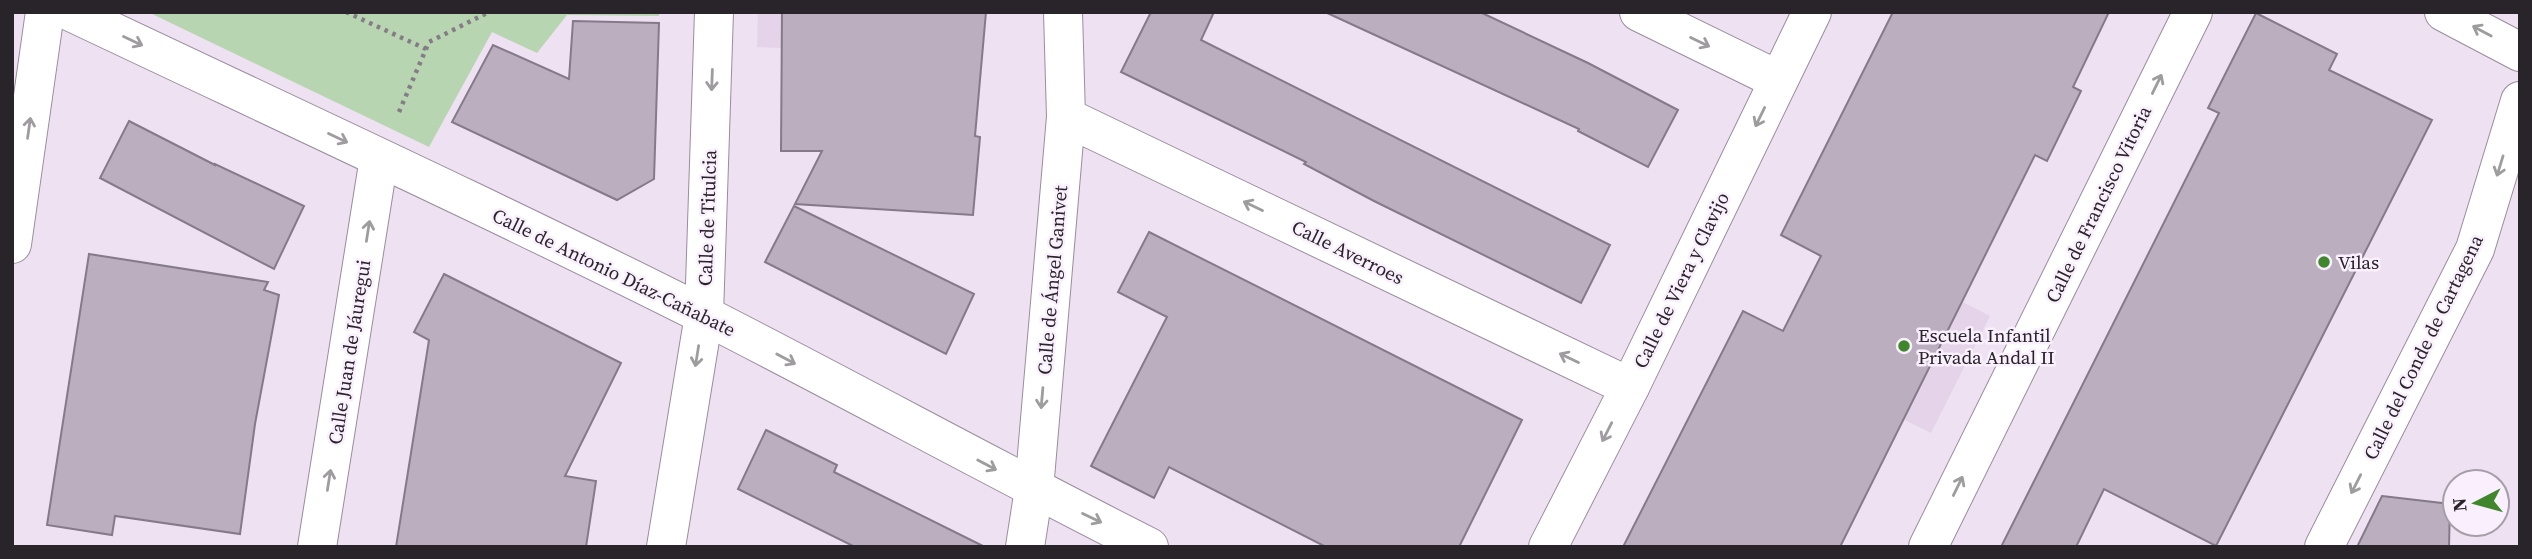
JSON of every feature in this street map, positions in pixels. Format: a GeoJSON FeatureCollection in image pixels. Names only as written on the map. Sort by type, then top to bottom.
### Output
{"type":"FeatureCollection","features":[{"type":"Feature","properties":{"kind":"street"},"geometry":{"type":"LineString","coordinates":[[12,244],[45,12]]}},
{"type":"Feature","properties":{"kind":"street","name":"Calle de Antonio Díaz-Cañabate"},"geometry":{"type":"LineString","coordinates":[[71,12],[704,315],[1150,547]]}},
{"type":"Feature","properties":{"kind":"street","name":"Calle de Titulcia"},"geometry":{"type":"LineString","coordinates":[[666,547],[704,315],[714,12]]}},
{"type":"Feature","properties":{"kind":"street","name":"Calle de Ángel Ganivet"},"geometry":{"type":"LineString","coordinates":[[1025,547],[1034,489],[1066,117],[1063,12]]}},
{"type":"Feature","properties":{"kind":"street"},"geometry":{"type":"LineString","coordinates":[[1639,12],[1778,80]]}},
{"type":"Feature","properties":{"kind":"street","name":"Calle de Viera y Clavijo"},"geometry":{"type":"LineString","coordinates":[[1548,547],[1630,387],[1811,12]]}},
{"type":"Feature","properties":{"kind":"street","name":"Calle de Francisco Vitoria"},"geometry":{"type":"LineString","coordinates":[[1928,547],[2193,12]]}},
{"type":"Feature","properties":{"kind":"street"},"geometry":{"type":"LineString","coordinates":[[2444,12],[2520,51]]}},
{"type":"Feature","properties":{"kind":"street","name":"Calle del Conde de Cartagena"},"geometry":{"type":"LineString","coordinates":[[2324,547],[2475,249],[2520,101]]}},
{"type":"Feature","properties":{"kind":"street","name":"Calle Averroes"},"geometry":{"type":"LineString","coordinates":[[1066,117],[1630,387]]}},
{"type":"Feature","properties":{"kind":"street","name":"Calle Juan de Jáuregui"},"geometry":{"type":"LineString","coordinates":[[317,547],[379,158]]}},
{"type":"Feature","properties":{"kind":"path"},"geometry":{"type":"LineString","coordinates":[[346,12],[426,49]]}},
{"type":"Feature","properties":{"kind":"path"},"geometry":{"type":"LineString","coordinates":[[379,158],[429,42],[489,12]]}},
{"type":"Feature","properties":{"kind":"shaded area"},"geometry":{"type":"Polygon","coordinates":[[[758,12],[883,12],[882,51],[757,47],[758,12]]]}},
{"type":"Feature","properties":{"kind":"shaded area","name":"Escuela Infantil Privada Andal II"},"geometry":{"type":"Polygon","coordinates":[[[1877,258],[1990,316],[1931,433],[1817,376],[1877,258]]]}},
{"type":"Feature","properties":{"kind":"green space"},"geometry":{"type":"Polygon","coordinates":[[[148,12],[659,12],[659,16],[567,15],[537,53],[492,32],[429,147],[148,12]]]}},
{"type":"Feature","properties":{"kind":"building"},"geometry":{"type":"Polygon","coordinates":[[[782,12],[986,12],[975,136],[980,137],[973,215],[795,204],[822,151],[781,151],[782,12]]]}},
{"type":"Feature","properties":{"kind":"building"},"geometry":{"type":"Polygon","coordinates":[[[1151,12],[1214,12],[1201,40],[1610,245],[1581,303],[1374,201],[1304,164],[1306,162],[1121,72],[1151,12]]]}},
{"type":"Feature","properties":{"kind":"building"},"geometry":{"type":"Polygon","coordinates":[[[1325,12],[1480,12],[1588,63],[1678,110],[1648,167],[1578,131],[1579,129],[1325,12]]]}},
{"type":"Feature","properties":{"kind":"building"},"geometry":{"type":"Polygon","coordinates":[[[1893,12],[2109,12],[2073,87],[2081,91],[2047,161],[2035,155],[1840,547],[1623,547],[1743,311],[1783,331],[1821,256],[1781,235],[1893,12]]]}},
{"type":"Feature","properties":{"kind":"building"},"geometry":{"type":"Polygon","coordinates":[[[2256,13],[2337,54],[2329,70],[2432,120],[2216,546],[2104,489],[2076,547],[2001,547],[2219,113],[2208,108],[2256,13]]]}},
{"type":"Feature","properties":{"kind":"building"},"geometry":{"type":"Polygon","coordinates":[[[573,21],[659,23],[654,179],[617,200],[452,122],[493,45],[569,79],[573,21]]]}},
{"type":"Feature","properties":{"kind":"building"},"geometry":{"type":"Polygon","coordinates":[[[129,121],[304,206],[274,269],[100,178],[129,121]]]}},
{"type":"Feature","properties":{"kind":"building"},"geometry":{"type":"Polygon","coordinates":[[[794,206],[974,294],[946,354],[765,262],[794,206]]]}},
{"type":"Feature","properties":{"kind":"building"},"geometry":{"type":"Polygon","coordinates":[[[1149,232],[1522,420],[1459,547],[1326,547],[1169,467],[1154,498],[1091,466],[1167,317],[1118,292],[1149,232]]]}},
{"type":"Feature","properties":{"kind":"building"},"geometry":{"type":"Polygon","coordinates":[[[89,254],[268,282],[264,290],[279,295],[255,424],[240,534],[115,516],[112,535],[47,525],[89,254]]]}},
{"type":"Feature","properties":{"kind":"building"},"geometry":{"type":"Polygon","coordinates":[[[444,274],[621,363],[565,476],[596,481],[586,547],[396,547],[429,340],[414,332],[444,274]]]}},
{"type":"Feature","properties":{"kind":"building"},"geometry":{"type":"Polygon","coordinates":[[[766,430],[837,465],[834,472],[985,547],[855,547],[738,489],[766,430]]]}},
{"type":"Feature","properties":{"kind":"building"},"geometry":{"type":"Polygon","coordinates":[[[2382,496],[2441,503],[2441,538],[2449,538],[2449,547],[2357,547],[2382,496]]]}},
{"type":"Feature","properties":{"kind":"place","name":"Vilas"},"geometry":{"type":"Point","coordinates":[2324,262]}},
{"type":"Feature","properties":{"kind":"place","name":"Escuela Infantil Privada Andal II"},"geometry":{"type":"Point","coordinates":[1904,346]}}]}
